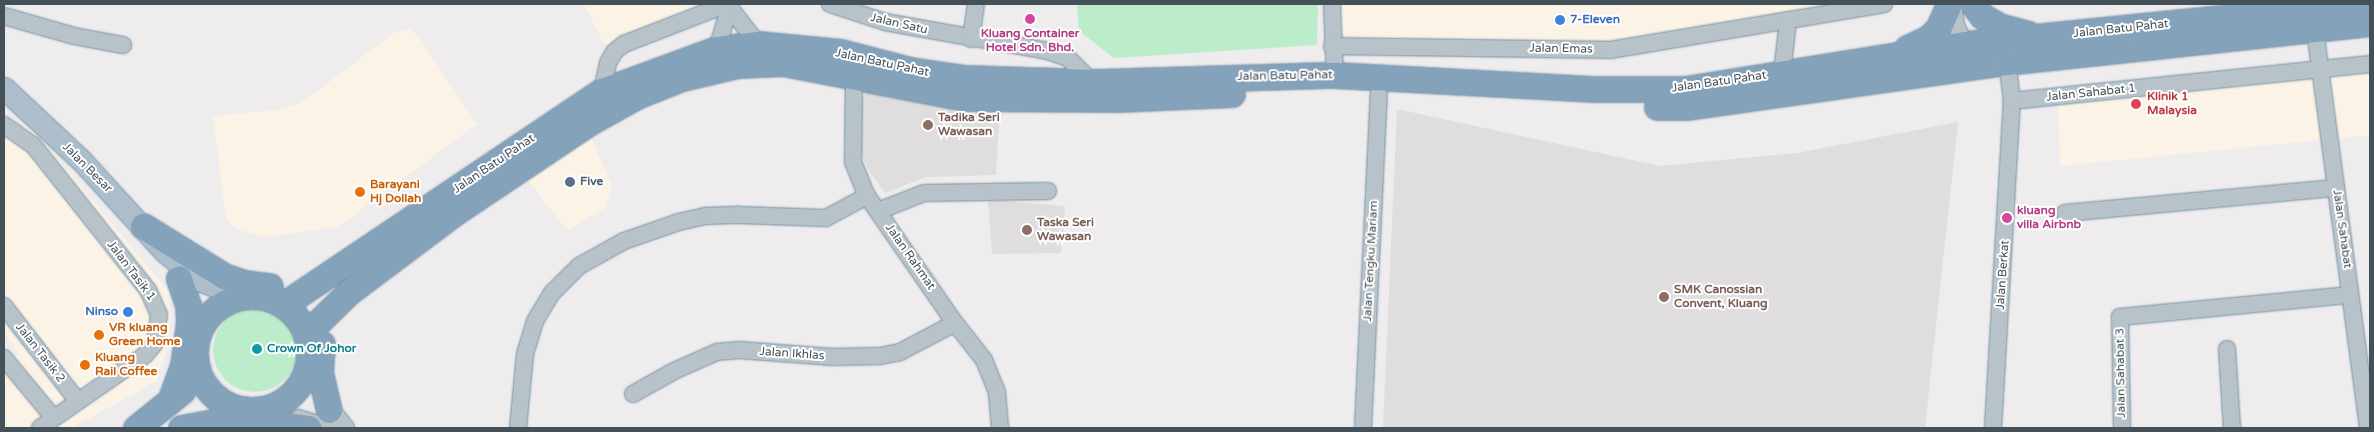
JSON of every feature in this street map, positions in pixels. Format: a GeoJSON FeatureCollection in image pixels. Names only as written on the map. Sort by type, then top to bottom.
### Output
{"type":"FeatureCollection","features":[{"type":"Feature","properties":{"kind":"highway"},"geometry":{"type":"LineString","coordinates":[[1892,55],[1928,38],[1938,29],[1949,4]]}},
{"type":"Feature","properties":{"kind":"highway"},"geometry":{"type":"LineString","coordinates":[[1973,4],[1982,16],[1999,26],[2040,37]]}},
{"type":"Feature","properties":{"kind":"highway","name":"Jalan Batu Pahat"},"geometry":{"type":"LineString","coordinates":[[283,306],[602,91],[717,49],[758,44],[840,52],[910,70],[965,78],[1092,82],[1335,75],[1596,90],[1685,89],[1965,44],[2358,4]]}},
{"type":"Feature","properties":{"kind":"highway","name":"Jalan Batu Pahat"},"geometry":{"type":"LineString","coordinates":[[306,334],[349,292],[457,211],[590,122],[637,96],[682,78],[738,65],[783,63],[965,98],[1118,99],[1314,91],[1379,93],[1596,107],[1686,107],[2010,62],[2370,23]]}},
{"type":"Feature","properties":{"kind":"highway"},"geometry":{"type":"LineString","coordinates":[[1933,72],[1951,62],[1965,44],[2010,62]]}},
{"type":"Feature","properties":{"kind":"highway"},"geometry":{"type":"LineString","coordinates":[[143,226],[201,264],[244,283],[281,287],[300,284],[347,263]]}},
{"type":"Feature","properties":{"kind":"highway"},"geometry":{"type":"LineString","coordinates":[[170,401],[183,366],[189,322],[188,305],[179,279]]}},
{"type":"Feature","properties":{"kind":"highway"},"geometry":{"type":"LineString","coordinates":[[330,419],[320,372],[323,334],[328,318],[349,292]]}},
{"type":"Feature","properties":{"kind":"highway"},"geometry":{"type":"LineString","coordinates":[[243,297],[270,299],[283,306],[296,318],[306,334],[308,362],[302,380],[291,395],[275,406],[182,417],[149,426],[170,401],[187,387],[196,365],[197,337],[202,324],[213,311],[243,297]]}},
{"type":"Feature","properties":{"kind":"highway"},"geometry":{"type":"LineString","coordinates":[[196,365],[210,392],[247,409]]}},
{"type":"Feature","properties":{"kind":"highway"},"geometry":{"type":"LineString","coordinates":[[181,428],[224,420],[261,421],[308,428]]}},
{"type":"Feature","properties":{"kind":"main road","name":"Jalan Besar"},"geometry":{"type":"LineString","coordinates":[[4,88],[81,160],[165,252],[199,280],[243,297]]}},
{"type":"Feature","properties":{"kind":"main road","name":"Jalan Besar"},"geometry":{"type":"LineString","coordinates":[[165,252],[202,324]]}},
{"type":"Feature","properties":{"kind":"street","name":"Jalan Satu"},"geometry":{"type":"LineString","coordinates":[[830,4],[885,22],[1028,47],[1068,58],[1092,82]]}},
{"type":"Feature","properties":{"kind":"street"},"geometry":{"type":"LineString","coordinates":[[971,38],[976,4]]}},
{"type":"Feature","properties":{"kind":"street"},"geometry":{"type":"LineString","coordinates":[[1332,4],[1332,46],[1335,75]]}},
{"type":"Feature","properties":{"kind":"street","name":"Jalan Emas"},"geometry":{"type":"LineString","coordinates":[[1332,46],[1610,50],[1884,4]]}},
{"type":"Feature","properties":{"kind":"street"},"geometry":{"type":"LineString","coordinates":[[1953,4],[1956,24],[1965,44]]}},
{"type":"Feature","properties":{"kind":"street"},"geometry":{"type":"LineString","coordinates":[[1965,44],[1967,4]]}},
{"type":"Feature","properties":{"kind":"street"},"geometry":{"type":"LineString","coordinates":[[728,6],[758,44]]}},
{"type":"Feature","properties":{"kind":"street"},"geometry":{"type":"LineString","coordinates":[[717,49],[728,6]]}},
{"type":"Feature","properties":{"kind":"street"},"geometry":{"type":"LineString","coordinates":[[602,91],[608,63],[614,52],[624,44],[728,6]]}},
{"type":"Feature","properties":{"kind":"street"},"geometry":{"type":"LineString","coordinates":[[4,16],[74,36],[123,45]]}},
{"type":"Feature","properties":{"kind":"street"},"geometry":{"type":"LineString","coordinates":[[1782,73],[1788,20]]}},
{"type":"Feature","properties":{"kind":"street","name":"Jalan Sahabat"},"geometry":{"type":"LineString","coordinates":[[2315,30],[2368,419]]}},
{"type":"Feature","properties":{"kind":"street","name":"Jalan Berkat"},"geometry":{"type":"LineString","coordinates":[[1992,428],[2012,101],[2010,62]]}},
{"type":"Feature","properties":{"kind":"street","name":"Jalan Sahabat 1"},"geometry":{"type":"LineString","coordinates":[[2012,101],[2370,64]]}},
{"type":"Feature","properties":{"kind":"street","name":"Jalan Rahmat"},"geometry":{"type":"LineString","coordinates":[[854,76],[853,162],[867,196],[955,323],[984,360],[997,393],[1000,428]]}},
{"type":"Feature","properties":{"kind":"street","name":"Jalan Tengku Mariam"},"geometry":{"type":"LineString","coordinates":[[1363,428],[1379,93]]}},
{"type":"Feature","properties":{"kind":"street","name":"Jalan Tasik 1"},"geometry":{"type":"LineString","coordinates":[[4,125],[33,145],[148,290],[159,316],[155,343],[145,355],[77,400],[40,428]]}},
{"type":"Feature","properties":{"kind":"street"},"geometry":{"type":"LineString","coordinates":[[2066,213],[2336,188]]}},
{"type":"Feature","properties":{"kind":"street"},"geometry":{"type":"LineString","coordinates":[[878,211],[924,193],[1048,191]]}},
{"type":"Feature","properties":{"kind":"street"},"geometry":{"type":"LineString","coordinates":[[518,428],[526,354],[534,321],[552,293],[579,266],[624,241],[678,222],[706,216],[739,215],[826,218],[867,196]]}},
{"type":"Feature","properties":{"kind":"street","name":"Jalan Sahabat 3"},"geometry":{"type":"LineString","coordinates":[[2122,428],[2120,317],[2350,295]]}},
{"type":"Feature","properties":{"kind":"street","name":"Jalan Tasik 2"},"geometry":{"type":"LineString","coordinates":[[4,306],[77,400]]}},
{"type":"Feature","properties":{"kind":"street","name":"Jalan Ikhlas"},"geometry":{"type":"LineString","coordinates":[[633,394],[674,370],[717,352],[880,356],[900,352],[955,323]]}},
{"type":"Feature","properties":{"kind":"street"},"geometry":{"type":"LineString","coordinates":[[2227,349],[2232,428]]}},
{"type":"Feature","properties":{"kind":"street"},"geometry":{"type":"LineString","coordinates":[[4,358],[53,417]]}},
{"type":"Feature","properties":{"kind":"street"},"geometry":{"type":"LineString","coordinates":[[308,362],[330,419]]}},
{"type":"Feature","properties":{"kind":"street"},"geometry":{"type":"LineString","coordinates":[[247,409],[307,420],[330,419],[346,428]]}},
{"type":"Feature","properties":{"kind":"shaded area"},"geometry":{"type":"Polygon","coordinates":[[[584,4],[712,4],[605,46],[584,4]]]}},
{"type":"Feature","properties":{"kind":"shaded area"},"geometry":{"type":"Polygon","coordinates":[[[1327,4],[1856,4],[1612,45],[1328,42],[1327,4]]]}},
{"type":"Feature","properties":{"kind":"shaded area"},"geometry":{"type":"Polygon","coordinates":[[[409,29],[419,37],[477,124],[338,227],[264,237],[237,229],[226,219],[213,116],[278,110],[300,104],[395,32],[409,29]]]}},
{"type":"Feature","properties":{"kind":"shaded area"},"geometry":{"type":"Polygon","coordinates":[[[2370,69],[2370,135],[2060,166],[2058,100],[2370,69]]]}},
{"type":"Feature","properties":{"kind":"shaded area","name":"Tadika Seri Wawasan"},"geometry":{"type":"Polygon","coordinates":[[[868,90],[1000,106],[996,175],[926,177],[885,193],[869,171],[855,143],[859,103],[868,90]]]}},
{"type":"Feature","properties":{"kind":"shaded area","name":"SMK Canossian Convent, Kluang"},"geometry":{"type":"Polygon","coordinates":[[[1397,109],[1660,166],[1797,153],[1958,122],[1925,428],[1383,428],[1397,109]]]}},
{"type":"Feature","properties":{"kind":"shaded area"},"geometry":{"type":"Polygon","coordinates":[[[29,124],[168,291],[171,317],[166,352],[156,382],[71,428],[4,428],[4,367],[19,354],[4,332],[4,143],[29,124]]]}},
{"type":"Feature","properties":{"kind":"shaded area"},"geometry":{"type":"Polygon","coordinates":[[[590,136],[612,186],[606,207],[568,231],[525,177],[590,136]]]}},
{"type":"Feature","properties":{"kind":"shaded area","name":"Taska Seri Wawasan"},"geometry":{"type":"Polygon","coordinates":[[[988,200],[1065,206],[1061,253],[992,254],[988,200]]]}},
{"type":"Feature","properties":{"kind":"green space"},"geometry":{"type":"Polygon","coordinates":[[[1077,4],[1318,4],[1317,45],[1114,58],[1079,31],[1077,4]]]}},
{"type":"Feature","properties":{"kind":"green space"},"geometry":{"type":"Polygon","coordinates":[[[255,308],[271,311],[285,320],[294,334],[297,350],[294,366],[285,380],[271,389],[255,392],[239,389],[225,380],[216,366],[213,350],[216,334],[225,320],[239,311],[255,308]]]}},
{"type":"Feature","properties":{"kind":"place","name":"Kluang Container Hotel Sdn. Bhd."},"geometry":{"type":"Point","coordinates":[1030,19]}},
{"type":"Feature","properties":{"kind":"place","name":"7-Eleven"},"geometry":{"type":"Point","coordinates":[1560,20]}},
{"type":"Feature","properties":{"kind":"place","name":"Klinik 1 Malaysia"},"geometry":{"type":"Point","coordinates":[2136,104]}},
{"type":"Feature","properties":{"kind":"place","name":"Tadika Seri Wawasan"},"geometry":{"type":"Point","coordinates":[928,125]}},
{"type":"Feature","properties":{"kind":"place","name":"Five"},"geometry":{"type":"Point","coordinates":[570,182]}},
{"type":"Feature","properties":{"kind":"place","name":"Barayani Hj Dollah"},"geometry":{"type":"Point","coordinates":[360,192]}},
{"type":"Feature","properties":{"kind":"place","name":"kluang villa Airbnb"},"geometry":{"type":"Point","coordinates":[2007,218]}},
{"type":"Feature","properties":{"kind":"place","name":"Taska Seri Wawasan"},"geometry":{"type":"Point","coordinates":[1027,230]}},
{"type":"Feature","properties":{"kind":"place","name":"SMK Canossian Convent, Kluang"},"geometry":{"type":"Point","coordinates":[1664,297]}},
{"type":"Feature","properties":{"kind":"place","name":"Ninso"},"geometry":{"type":"Point","coordinates":[128,312]}},
{"type":"Feature","properties":{"kind":"place","name":"VR kluang Green Home"},"geometry":{"type":"Point","coordinates":[99,335]}},
{"type":"Feature","properties":{"kind":"place","name":"Crown Of Johor"},"geometry":{"type":"Point","coordinates":[257,349]}},
{"type":"Feature","properties":{"kind":"place","name":"Kluang Rail Coffee"},"geometry":{"type":"Point","coordinates":[85,365]}}]}
